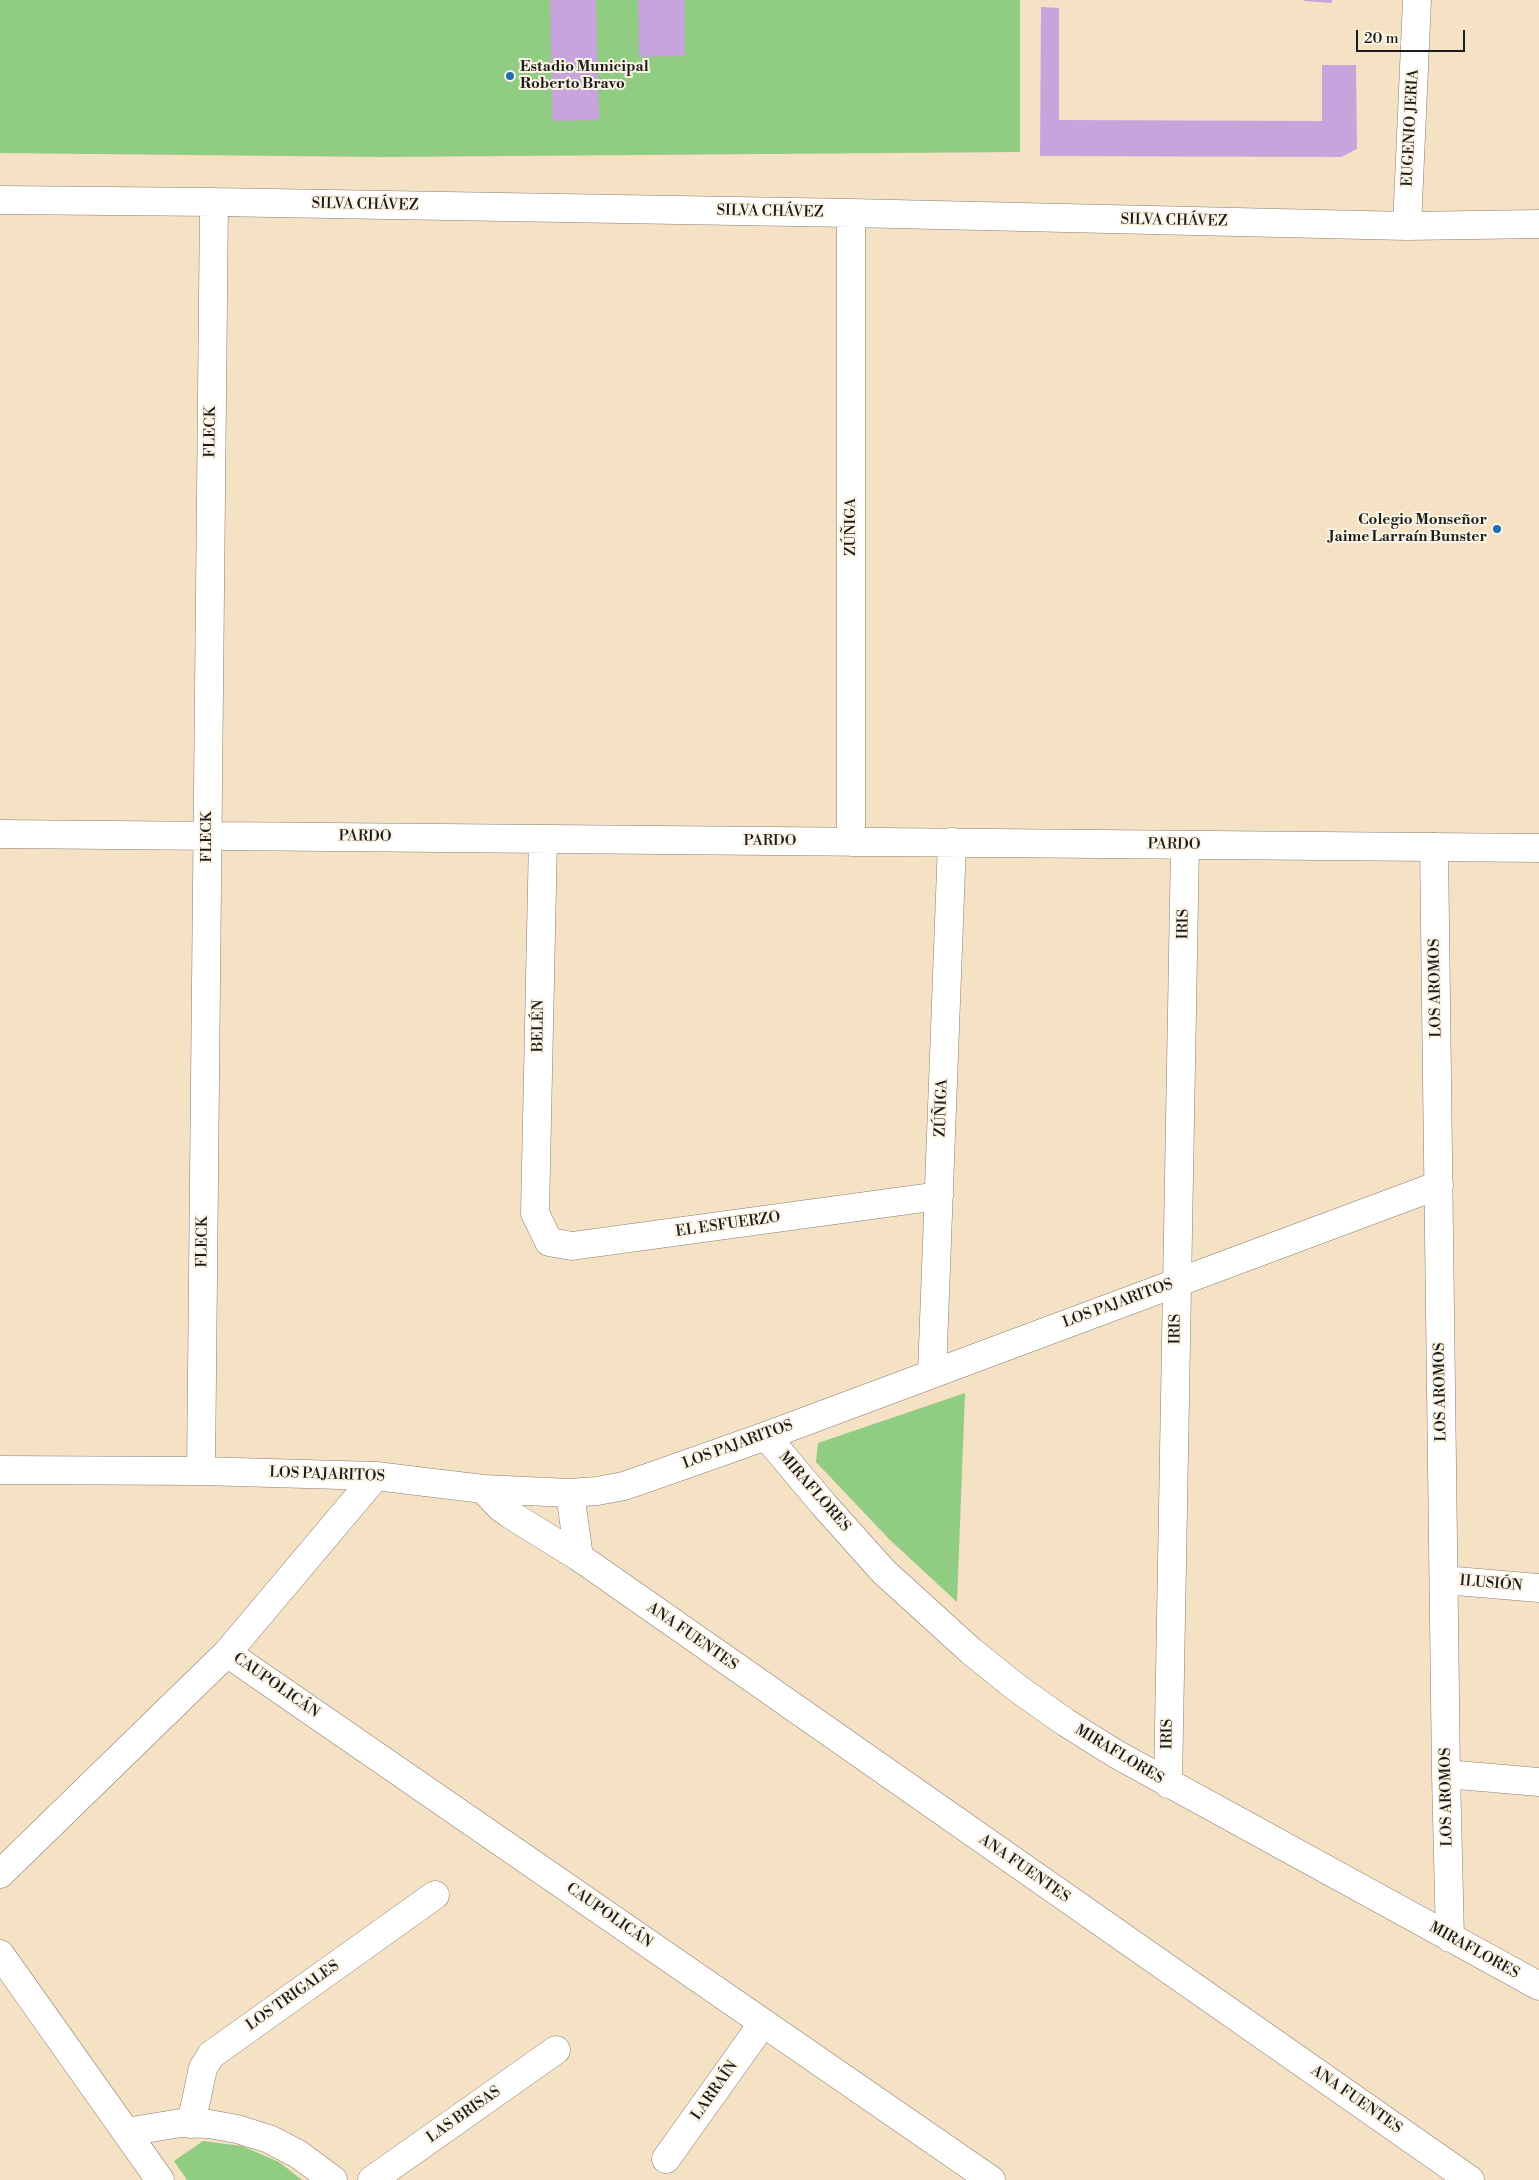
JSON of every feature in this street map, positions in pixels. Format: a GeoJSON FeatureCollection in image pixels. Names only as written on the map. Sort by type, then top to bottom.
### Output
{"type":"FeatureCollection","features":[{"type":"Feature","properties":{"kind":"street","name":"EUGENIO JERIA"},"geometry":{"type":"LineString","coordinates":[[1407,226],[1417,0]]}},
{"type":"Feature","properties":{"kind":"street","name":"SILVA CHÁVEZ"},"geometry":{"type":"LineString","coordinates":[[0,200],[851,213],[1407,226],[1539,224]]}},
{"type":"Feature","properties":{"kind":"street","name":"FLECK"},"geometry":{"type":"LineString","coordinates":[[201,1471],[214,202]]}},
{"type":"Feature","properties":{"kind":"street","name":"ZÚÑIGA"},"geometry":{"type":"LineString","coordinates":[[851,213],[852,842]]}},
{"type":"Feature","properties":{"kind":"street","name":"PARDO"},"geometry":{"type":"LineString","coordinates":[[0,834],[1539,848]]}},
{"type":"Feature","properties":{"kind":"street","name":"BELÉN"},"geometry":{"type":"LineString","coordinates":[[535,1213],[544,839]]}},
{"type":"Feature","properties":{"kind":"street","name":"ZÚÑIGA"},"geometry":{"type":"LineString","coordinates":[[932,1374],[952,842]]}},
{"type":"Feature","properties":{"kind":"street","name":"IRIS"},"geometry":{"type":"LineString","coordinates":[[1168,1784],[1185,845]]}},
{"type":"Feature","properties":{"kind":"street","name":"LOS AROMOS"},"geometry":{"type":"LineString","coordinates":[[1434,847],[1446,1774],[1450,1938]]}},
{"type":"Feature","properties":{"kind":"street","name":"LOS PAJARITOS"},"geometry":{"type":"LineString","coordinates":[[0,1470],[201,1471],[376,1476],[483,1489],[570,1493],[624,1486],[766,1436],[1439,1185]]}},
{"type":"Feature","properties":{"kind":"street","name":"EL ESFUERZO"},"geometry":{"type":"LineString","coordinates":[[535,1213],[549,1242],[572,1246],[939,1196]]}},
{"type":"Feature","properties":{"kind":"street","name":"MIRAFLORES"},"geometry":{"type":"LineString","coordinates":[[766,1436],[884,1572],[948,1632],[1017,1688],[1065,1722],[1168,1784],[1539,1986]]}},
{"type":"Feature","properties":{"kind":"street"},"geometry":{"type":"LineString","coordinates":[[0,1874],[227,1653],[376,1476]]}},
{"type":"Feature","properties":{"kind":"street","name":"ANA FUENTES"},"geometry":{"type":"LineString","coordinates":[[483,1489],[500,1507],[511,1515],[579,1557],[1470,2180]]}},
{"type":"Feature","properties":{"kind":"street"},"geometry":{"type":"LineString","coordinates":[[570,1493],[579,1557]]}},
{"type":"Feature","properties":{"kind":"street","name":"ILUSIÓN"},"geometry":{"type":"LineString","coordinates":[[1444,1580],[1539,1588]]}},
{"type":"Feature","properties":{"kind":"street","name":"CAUPOLICÁN"},"geometry":{"type":"LineString","coordinates":[[227,1653],[986,2179]]}},
{"type":"Feature","properties":{"kind":"street"},"geometry":{"type":"LineString","coordinates":[[1446,1774],[1539,1782]]}},
{"type":"Feature","properties":{"kind":"street","name":"LOS TRIGALES"},"geometry":{"type":"LineString","coordinates":[[191,2124],[200,2075],[206,2060],[211,2055],[436,1895]]}},
{"type":"Feature","properties":{"kind":"street"},"geometry":{"type":"LineString","coordinates":[[0,1954],[160,2180]]}},
{"type":"Feature","properties":{"kind":"street","name":"LARRAÍN"},"geometry":{"type":"LineString","coordinates":[[666,2159],[763,2023]]}},
{"type":"Feature","properties":{"kind":"street","name":"LAS BRISAS"},"geometry":{"type":"LineString","coordinates":[[372,2180],[556,2050]]}},
{"type":"Feature","properties":{"kind":"street"},"geometry":{"type":"LineString","coordinates":[[126,2132],[154,2126],[191,2124],[237,2129],[269,2139],[298,2154],[333,2180]]}},
{"type":"Feature","properties":{"kind":"green space","name":"Estadio Municipal Roberto Bravo"},"geometry":{"type":"Polygon","coordinates":[[[0,0],[1020,0],[1020,152],[383,157],[0,153],[0,0]]]}},
{"type":"Feature","properties":{"kind":"green space"},"geometry":{"type":"Polygon","coordinates":[[[965,1393],[957,1602],[889,1539],[816,1462],[818,1443],[965,1393]]]}},
{"type":"Feature","properties":{"kind":"green space"},"geometry":{"type":"Polygon","coordinates":[[[203,2141],[242,2146],[279,2162],[302,2180],[187,2180],[174,2161],[203,2141]]]}},
{"type":"Feature","properties":{"kind":"building"},"geometry":{"type":"Polygon","coordinates":[[[550,0],[596,0],[599,120],[552,121],[550,0]]]}},
{"type":"Feature","properties":{"kind":"building"},"geometry":{"type":"Polygon","coordinates":[[[638,0],[685,0],[685,56],[639,57],[638,0]]]}},
{"type":"Feature","properties":{"kind":"building"},"geometry":{"type":"Polygon","coordinates":[[[1332,0],[1332,3],[1304,1],[1332,0]]]}},
{"type":"Feature","properties":{"kind":"building"},"geometry":{"type":"Polygon","coordinates":[[[1041,7],[1059,8],[1059,120],[1322,121],[1322,65],[1356,65],[1357,149],[1341,157],[1040,156],[1041,7]]]}},
{"type":"Feature","properties":{"kind":"place","name":"Estadio Municipal Roberto Bravo"},"geometry":{"type":"Point","coordinates":[510,76]}},
{"type":"Feature","properties":{"kind":"place","name":"Colegio Monseñor Jaime Larraín Bunster"},"geometry":{"type":"Point","coordinates":[1497,529]}}]}
